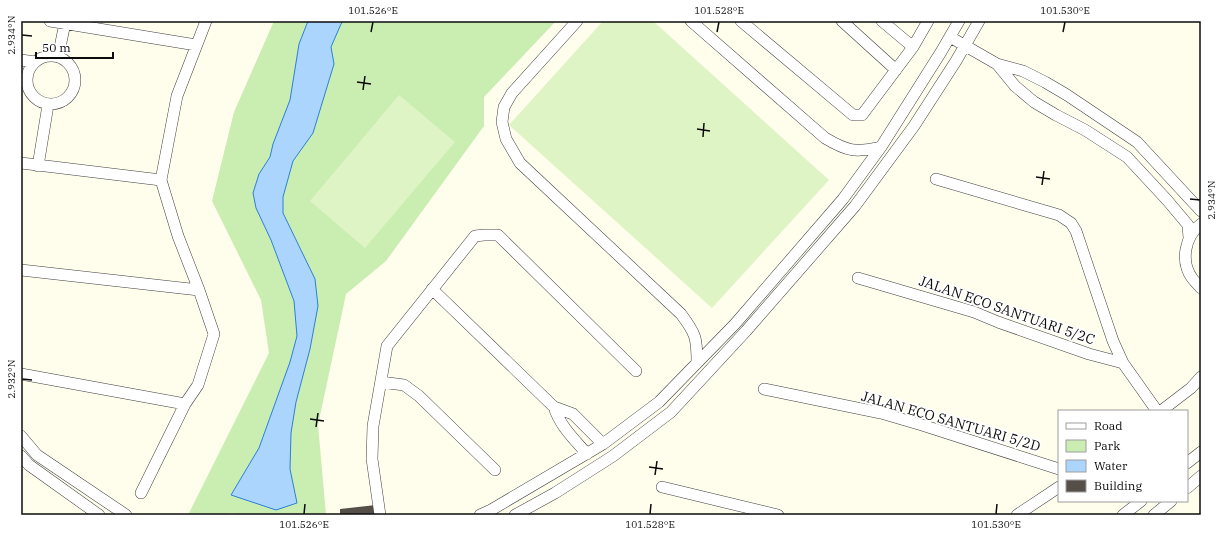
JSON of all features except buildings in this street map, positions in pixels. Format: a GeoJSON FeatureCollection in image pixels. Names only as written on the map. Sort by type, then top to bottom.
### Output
{"type":"FeatureCollection","features":[{"type":"Feature","properties":{"kind":"street"},"geometry":{"type":"LineString","coordinates":[[50,21],[196,45]]}},
{"type":"Feature","properties":{"kind":"street"},"geometry":{"type":"LineString","coordinates":[[141,493],[186,404],[198,385],[214,334],[178,236],[161,180],[176,96],[206,21]]}},
{"type":"Feature","properties":{"kind":"street"},"geometry":{"type":"LineString","coordinates":[[577,21],[512,93],[504,107],[502,122],[506,138],[520,163],[681,314],[692,329],[697,341],[697,363]]}},
{"type":"Feature","properties":{"kind":"street"},"geometry":{"type":"LineString","coordinates":[[691,21],[825,138],[838,146],[853,151],[881,147]]}},
{"type":"Feature","properties":{"kind":"street"},"geometry":{"type":"LineString","coordinates":[[741,21],[853,115],[862,115],[913,46],[924,22]]}},
{"type":"Feature","properties":{"kind":"street"},"geometry":{"type":"LineString","coordinates":[[842,21],[896,70]]}},
{"type":"Feature","properties":{"kind":"street"},"geometry":{"type":"LineString","coordinates":[[882,21],[913,46]]}},
{"type":"Feature","properties":{"kind":"street"},"geometry":{"type":"LineString","coordinates":[[480,515],[603,444],[659,402],[735,324],[838,204],[881,147],[959,21]]}},
{"type":"Feature","properties":{"kind":"street"},"geometry":{"type":"LineString","coordinates":[[515,515],[555,493],[614,456],[671,412],[746,331],[855,206],[914,126],[965,46],[979,21]]}},
{"type":"Feature","properties":{"kind":"street"},"geometry":{"type":"LineString","coordinates":[[58,57],[65,23]]}},
{"type":"Feature","properties":{"kind":"street"},"geometry":{"type":"LineString","coordinates":[[950,37],[997,64],[1024,72],[1045,82],[1078,102],[1137,142],[1197,201],[1201,212]]}},
{"type":"Feature","properties":{"kind":"street"},"geometry":{"type":"LineString","coordinates":[[50,56],[65,60],[75,73],[75,85],[70,96],[64,101],[48,105],[34,98],[24,84],[30,69],[35,62],[50,56]]}},
{"type":"Feature","properties":{"kind":"street"},"geometry":{"type":"LineString","coordinates":[[21,60],[35,62]]}},
{"type":"Feature","properties":{"kind":"street"},"geometry":{"type":"LineString","coordinates":[[997,64],[1015,86],[1034,102],[1085,130],[1126,157],[1167,200],[1188,225],[1189,238]]}},
{"type":"Feature","properties":{"kind":"street"},"geometry":{"type":"LineString","coordinates":[[38,166],[48,105]]}},
{"type":"Feature","properties":{"kind":"street"},"geometry":{"type":"LineString","coordinates":[[21,164],[161,180]]}},
{"type":"Feature","properties":{"kind":"street"},"geometry":{"type":"LineString","coordinates":[[936,179],[1059,214],[1070,223],[1076,231],[1112,341],[1123,363],[1156,410]]}},
{"type":"Feature","properties":{"kind":"street"},"geometry":{"type":"LineString","coordinates":[[1201,224],[1189,238],[1185,251],[1186,265],[1192,278],[1201,288]]}},
{"type":"Feature","properties":{"kind":"street"},"geometry":{"type":"LineString","coordinates":[[380,515],[372,458],[373,426],[387,346],[474,236],[498,235],[636,371]]}},
{"type":"Feature","properties":{"kind":"street"},"geometry":{"type":"LineString","coordinates":[[21,270],[199,290]]}},
{"type":"Feature","properties":{"kind":"street","name":"JALAN ECO SANTUARI 5/2C"},"geometry":{"type":"LineString","coordinates":[[858,278],[974,312],[1089,354],[1123,363]]}},
{"type":"Feature","properties":{"kind":"street"},"geometry":{"type":"LineString","coordinates":[[432,289],[554,407],[573,414],[603,444]]}},
{"type":"Feature","properties":{"kind":"street"},"geometry":{"type":"LineString","coordinates":[[21,374],[186,404]]}},
{"type":"Feature","properties":{"kind":"street"},"geometry":{"type":"LineString","coordinates":[[1162,410],[1191,388],[1201,378]]}},
{"type":"Feature","properties":{"kind":"street"},"geometry":{"type":"LineString","coordinates":[[381,382],[404,385],[419,396],[495,470]]}},
{"type":"Feature","properties":{"kind":"street","name":"JALAN ECO SANTUARI 5/2D"},"geometry":{"type":"LineString","coordinates":[[764,389],[887,415],[1058,469]]}},
{"type":"Feature","properties":{"kind":"street"},"geometry":{"type":"LineString","coordinates":[[554,407],[557,417],[564,428],[587,454]]}},
{"type":"Feature","properties":{"kind":"street"},"geometry":{"type":"LineString","coordinates":[[21,436],[38,455],[126,515]]}},
{"type":"Feature","properties":{"kind":"street"},"geometry":{"type":"LineString","coordinates":[[1188,462],[1201,452]]}},
{"type":"Feature","properties":{"kind":"street"},"geometry":{"type":"LineString","coordinates":[[21,456],[29,465],[99,515]]}},
{"type":"Feature","properties":{"kind":"street"},"geometry":{"type":"LineString","coordinates":[[1188,487],[1201,476]]}},
{"type":"Feature","properties":{"kind":"street"},"geometry":{"type":"LineString","coordinates":[[662,487],[778,515]]}},
{"type":"Feature","properties":{"kind":"street"},"geometry":{"type":"LineString","coordinates":[[1017,515],[1058,488]]}},
{"type":"Feature","properties":{"kind":"street"},"geometry":{"type":"LineString","coordinates":[[1123,515],[1140,502]]}},
{"type":"Feature","properties":{"kind":"street"},"geometry":{"type":"LineString","coordinates":[[1154,515],[1170,502]]}},
{"type":"Feature","properties":{"kind":"green space"},"geometry":{"type":"Polygon","coordinates":[[[274,21],[556,21],[484,97],[484,126],[386,261],[346,294],[318,425],[326,515],[239,515],[233,513],[222,515],[188,515],[269,353],[261,300],[212,201],[234,112],[274,21]]]}},
{"type":"Feature","properties":{"kind":"green space"},"geometry":{"type":"Polygon","coordinates":[[[603,21],[653,21],[829,180],[712,308],[509,125],[603,21]]]}},
{"type":"Feature","properties":{"kind":"green space"},"geometry":{"type":"Polygon","coordinates":[[[399,95],[455,142],[365,248],[310,201],[399,95]]]}},
{"type":"Feature","properties":{"kind":"water"},"geometry":{"type":"Polygon","coordinates":[[[308,21],[343,21],[331,47],[334,64],[313,133],[293,161],[283,197],[283,213],[315,279],[318,306],[310,349],[296,402],[291,433],[290,469],[297,503],[276,510],[231,495],[259,448],[290,362],[297,336],[294,301],[271,240],[256,208],[253,193],[259,174],[270,157],[273,144],[290,100],[299,44],[308,21]]]}}]}
